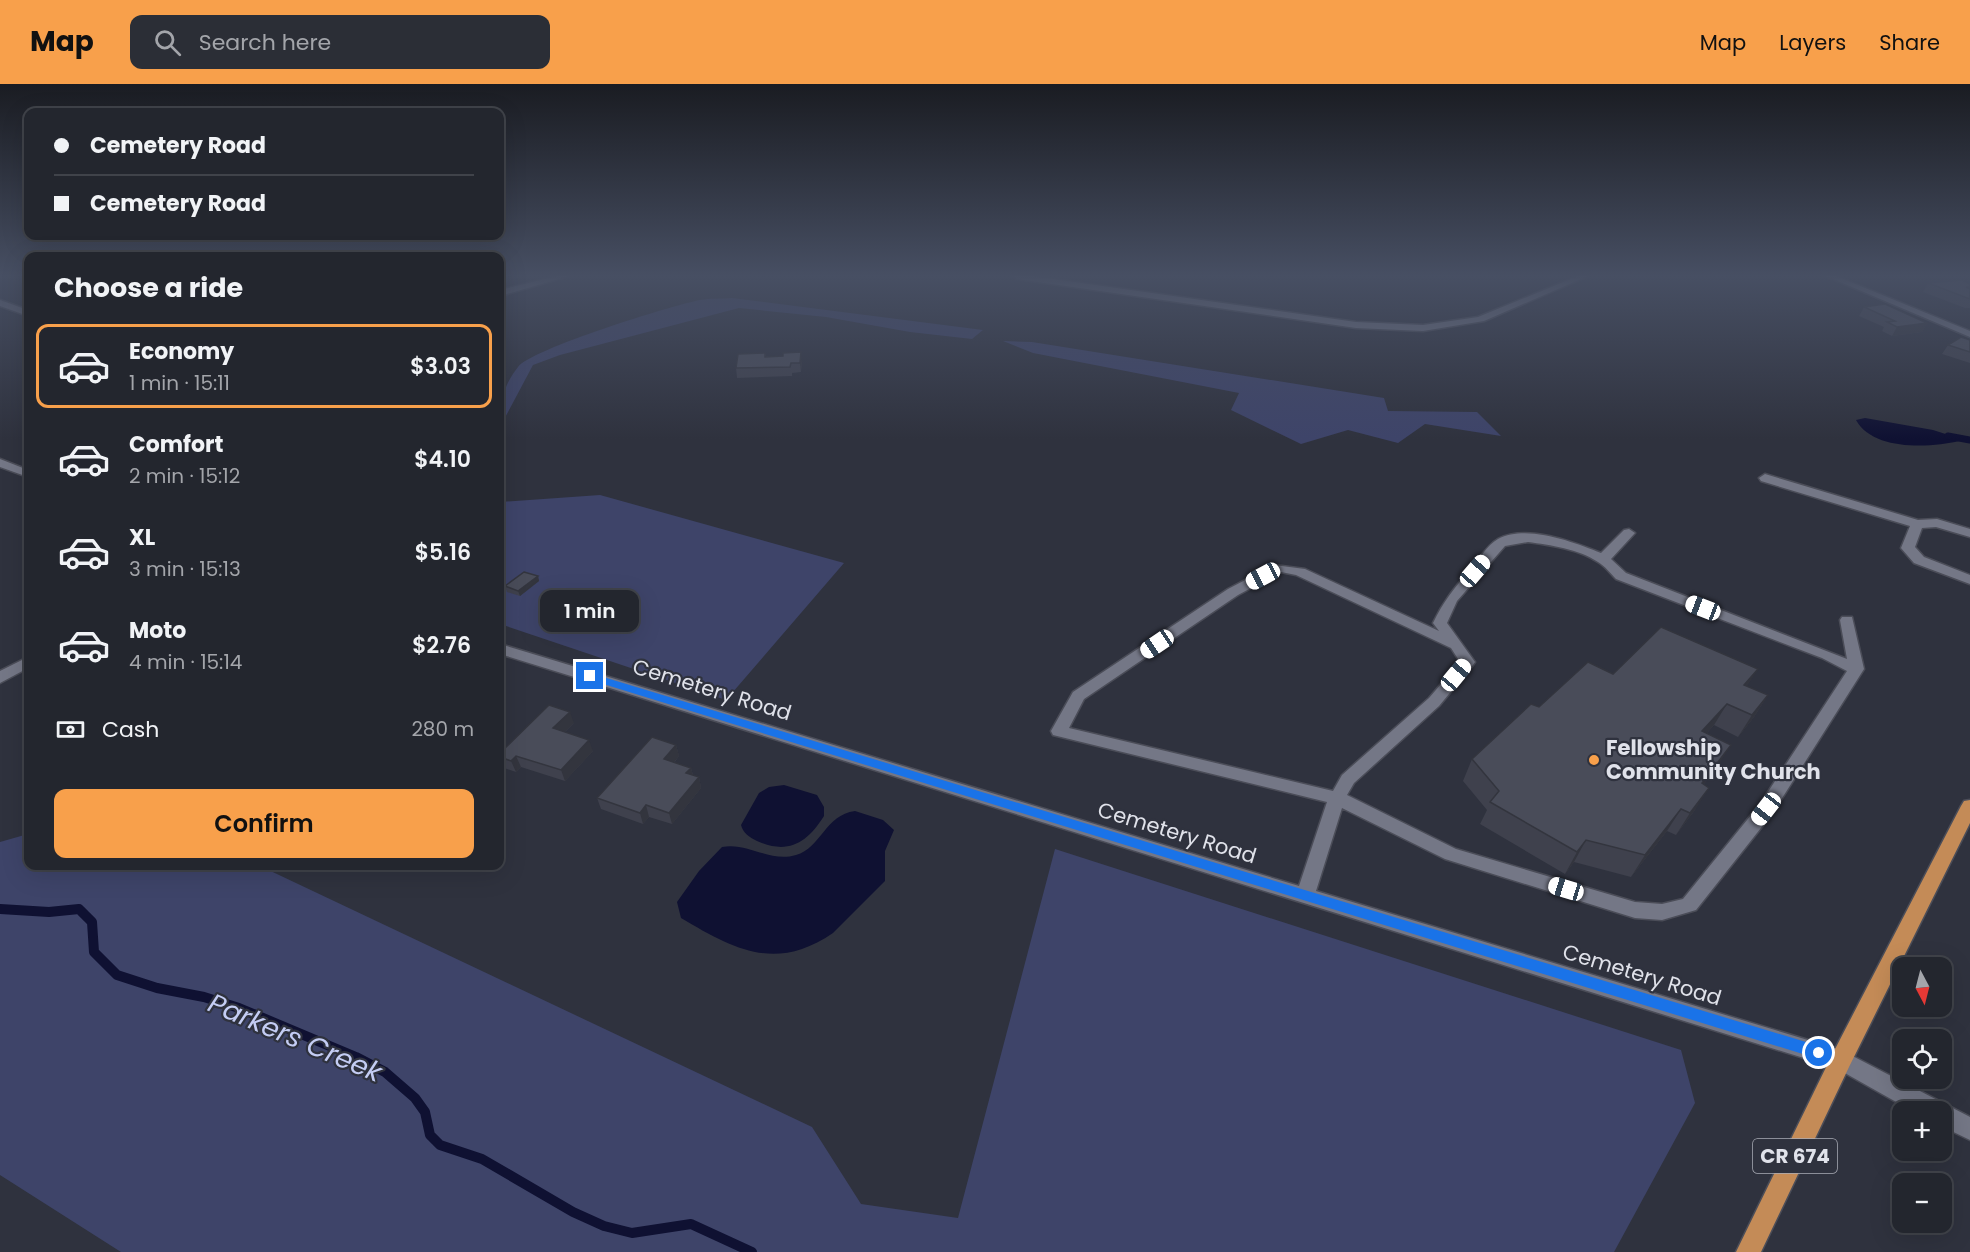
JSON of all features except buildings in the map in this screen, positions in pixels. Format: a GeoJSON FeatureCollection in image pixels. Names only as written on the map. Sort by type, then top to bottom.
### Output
{"type":"FeatureCollection","features":[{"type":"Feature","properties":{"kind":"main road","name":"CR 674"},"geometry":{"type":"LineString","coordinates":[[1748,1252],[1841,1060],[1970,806]]}},
{"type":"Feature","properties":{"kind":"street"},"geometry":{"type":"LineString","coordinates":[[0,463],[24,472]]}},
{"type":"Feature","properties":{"kind":"street"},"geometry":{"type":"LineString","coordinates":[[1765,478],[1917,524],[1937,524],[1970,533]]}},
{"type":"Feature","properties":{"kind":"street"},"geometry":{"type":"LineString","coordinates":[[1917,524],[1908,548],[1919,560],[1970,579]]}},
{"type":"Feature","properties":{"kind":"street"},"geometry":{"type":"LineString","coordinates":[[1603,560],[1629,533]]}},
{"type":"Feature","properties":{"kind":"street"},"geometry":{"type":"LineString","coordinates":[[1305,895],[1337,798],[1348,778],[1434,702],[1468,662],[1440,622],[1450,600],[1500,543],[1510,539],[1540,540],[1603,560],[1621,576],[1827,655],[1856,669]]}},
{"type":"Feature","properties":{"kind":"street"},"geometry":{"type":"LineString","coordinates":[[1456,645],[1300,572],[1279,568],[1233,592],[1078,696],[1059,731],[1337,798],[1451,854],[1635,910],[1662,912],[1689,906],[1766,809],[1856,669],[1847,620]]}},
{"type":"Feature","properties":{"kind":"street","name":"Cemetery Road"},"geometry":{"type":"LineString","coordinates":[[504,650],[1841,1060],[1918,1101]]}},
{"type":"Feature","properties":{"kind":"street"},"geometry":{"type":"LineString","coordinates":[[0,678],[24,664]]}},
{"type":"Feature","properties":{"kind":"street","name":"Cemetery Road"},"geometry":{"type":"LineString","coordinates":[[1952,1119],[1970,1129]]}},
{"type":"Feature","properties":{"kind":"shaded area"},"geometry":{"type":"Polygon","coordinates":[[[599,331],[653,331],[560,355],[533,365],[504,419],[505,388],[518,367],[528,359],[599,331]]]}},
{"type":"Feature","properties":{"kind":"shaded area"},"geometry":{"type":"Polygon","coordinates":[[[902,331],[982,331],[972,339],[902,331]]]}},
{"type":"Feature","properties":{"kind":"shaded area"},"geometry":{"type":"Polygon","coordinates":[[[1003,341],[1032,342],[1384,398],[1388,411],[1477,412],[1501,436],[1425,424],[1398,443],[1348,430],[1301,444],[1231,410],[1239,393],[1033,353],[1003,341]]]}},
{"type":"Feature","properties":{"kind":"shaded area"},"geometry":{"type":"Polygon","coordinates":[[[1865,418],[1933,430],[1958,438],[1959,441],[1918,446],[1888,442],[1864,430],[1856,420],[1865,418]]]}},
{"type":"Feature","properties":{"kind":"shaded area"},"geometry":{"type":"Polygon","coordinates":[[[600,495],[844,563],[726,700],[504,625],[504,502],[600,495]]]}},
{"type":"Feature","properties":{"kind":"shaded area"},"geometry":{"type":"Polygon","coordinates":[[[784,785],[817,795],[824,807],[824,816],[804,839],[796,844],[778,847],[757,841],[743,830],[741,825],[759,793],[769,787],[784,785]]]}},
{"type":"Feature","properties":{"kind":"shaded area"},"geometry":{"type":"Polygon","coordinates":[[[855,811],[883,820],[894,830],[885,851],[885,881],[833,933],[812,945],[793,952],[774,954],[738,947],[681,918],[677,902],[699,871],[722,847],[741,847],[768,855],[786,857],[796,855],[812,846],[837,819],[855,811]]]}},
{"type":"Feature","properties":{"kind":"shaded area"},"geometry":{"type":"Polygon","coordinates":[[[24,835],[24,870],[268,870],[812,1127],[861,1204],[958,1218],[1055,849],[1681,1050],[1695,1103],[1614,1252],[121,1252],[0,1175],[0,842],[24,835]]]}},
{"type":"Feature","properties":{"kind":"waterway"},"geometry":{"type":"LineString","coordinates":[[1948,436],[1970,440]]}},
{"type":"Feature","properties":{"kind":"waterway","name":"Parkers Creek"},"geometry":{"type":"LineString","coordinates":[[0,909],[49,912],[79,909],[92,922],[94,952],[117,975],[157,988],[204,997],[239,1008],[356,1057],[385,1072],[415,1098],[425,1112],[430,1135],[440,1145],[482,1159],[573,1212],[604,1226],[632,1233],[691,1224],[752,1252]]}},
{"type":"Feature","properties":{"kind":"place","name":"Fellowship Community Church"},"geometry":{"type":"Point","coordinates":[1594,760]}},
{"type":"Feature","properties":{"kind":"route"},"geometry":{"type":"LineString","coordinates":[[590,676],[1819,1053]]}}]}
